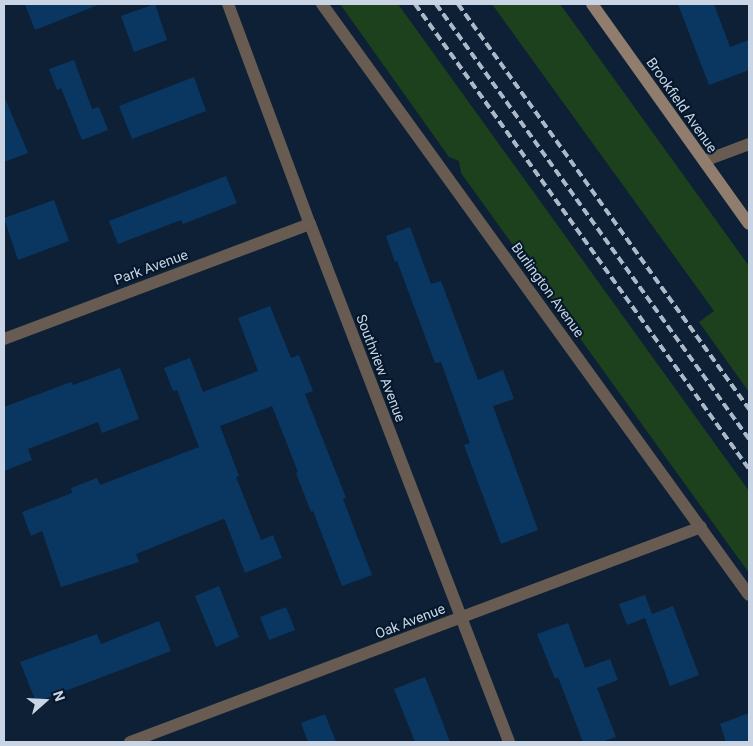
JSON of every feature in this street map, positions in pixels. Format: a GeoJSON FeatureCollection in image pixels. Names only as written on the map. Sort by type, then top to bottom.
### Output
{"type":"FeatureCollection","features":[{"type":"Feature","properties":{"kind":"street","name":"Southview Avenue"},"geometry":{"type":"LineString","coordinates":[[228,4],[310,224],[509,742]]}},
{"type":"Feature","properties":{"kind":"street","name":"Burlington Avenue"},"geometry":{"type":"LineString","coordinates":[[322,4],[749,595]]}},
{"type":"Feature","properties":{"kind":"street","name":"Brookfield Avenue"},"geometry":{"type":"LineString","coordinates":[[592,4],[749,224]]}},
{"type":"Feature","properties":{"kind":"street"},"geometry":{"type":"LineString","coordinates":[[704,161],[749,144]]}},
{"type":"Feature","properties":{"kind":"street","name":"Park Avenue"},"geometry":{"type":"LineString","coordinates":[[4,338],[310,224]]}},
{"type":"Feature","properties":{"kind":"street","name":"Oak Avenue"},"geometry":{"type":"LineString","coordinates":[[130,742],[701,527]]}},
{"type":"Feature","properties":{"kind":"green space"},"geometry":{"type":"Polygon","coordinates":[[[340,4],[398,4],[749,491],[749,573],[461,173],[459,161],[449,157],[340,4]]]}},
{"type":"Feature","properties":{"kind":"green space"},"geometry":{"type":"Polygon","coordinates":[[[492,4],[560,4],[749,266],[749,392],[699,322],[714,311],[492,4]]]}},
{"type":"Feature","properties":{"kind":"building"},"geometry":{"type":"Polygon","coordinates":[[[25,4],[98,4],[98,5],[35,30],[25,4]]]}},
{"type":"Feature","properties":{"kind":"building"},"geometry":{"type":"Polygon","coordinates":[[[155,4],[167,40],[134,52],[121,16],[155,4]]]}},
{"type":"Feature","properties":{"kind":"building"},"geometry":{"type":"Polygon","coordinates":[[[678,4],[714,4],[730,47],[749,40],[749,70],[709,85],[678,4]]]}},
{"type":"Feature","properties":{"kind":"building"},"geometry":{"type":"Polygon","coordinates":[[[74,60],[92,109],[99,107],[108,130],[82,140],[61,88],[57,90],[49,69],[74,60]]]}},
{"type":"Feature","properties":{"kind":"building"},"geometry":{"type":"Polygon","coordinates":[[[194,77],[206,111],[132,139],[119,106],[194,77]]]}},
{"type":"Feature","properties":{"kind":"building"},"geometry":{"type":"Polygon","coordinates":[[[4,96],[28,153],[4,162],[4,96]]]}},
{"type":"Feature","properties":{"kind":"building"},"geometry":{"type":"Polygon","coordinates":[[[226,176],[237,203],[183,224],[181,220],[118,244],[109,221],[226,176]]]}},
{"type":"Feature","properties":{"kind":"building"},"geometry":{"type":"Polygon","coordinates":[[[54,200],[69,241],[18,260],[4,218],[54,200]]]}},
{"type":"Feature","properties":{"kind":"building"},"geometry":{"type":"Polygon","coordinates":[[[410,227],[431,284],[441,281],[478,380],[503,370],[514,399],[493,406],[538,530],[501,544],[464,445],[470,443],[441,362],[435,363],[386,236],[410,227]]]}},
{"type":"Feature","properties":{"kind":"building"},"geometry":{"type":"Polygon","coordinates":[[[270,306],[291,358],[299,355],[313,391],[305,394],[346,498],[343,499],[372,575],[342,586],[313,511],[311,512],[296,473],[298,472],[272,406],[220,426],[239,476],[236,477],[261,540],[273,535],[282,558],[245,573],[223,519],[136,554],[139,562],[61,587],[42,531],[31,536],[22,512],[72,493],[71,488],[97,478],[100,485],[199,447],[177,390],[173,391],[164,368],[190,358],[203,392],[258,371],[238,318],[270,306]]]}},
{"type":"Feature","properties":{"kind":"building"},"geometry":{"type":"Polygon","coordinates":[[[120,368],[139,419],[102,433],[98,422],[28,449],[32,460],[4,471],[4,407],[71,382],[73,385],[120,368]]]}},
{"type":"Feature","properties":{"kind":"building"},"geometry":{"type":"Polygon","coordinates":[[[219,586],[239,637],[216,647],[195,596],[219,586]]]}},
{"type":"Feature","properties":{"kind":"building"},"geometry":{"type":"Polygon","coordinates":[[[645,595],[652,614],[673,606],[699,675],[670,686],[645,618],[627,625],[619,604],[645,595]]]}},
{"type":"Feature","properties":{"kind":"building"},"geometry":{"type":"Polygon","coordinates":[[[286,607],[295,630],[269,640],[260,617],[286,607]]]}},
{"type":"Feature","properties":{"kind":"building"},"geometry":{"type":"Polygon","coordinates":[[[159,621],[171,651],[36,702],[20,662],[97,634],[101,644],[159,621]]]}},
{"type":"Feature","properties":{"kind":"building"},"geometry":{"type":"Polygon","coordinates":[[[568,623],[585,668],[610,659],[618,680],[597,688],[616,737],[601,742],[583,742],[558,677],[555,679],[537,634],[568,623]]]}},
{"type":"Feature","properties":{"kind":"building"},"geometry":{"type":"Polygon","coordinates":[[[425,677],[450,742],[415,742],[394,689],[425,677]]]}},
{"type":"Feature","properties":{"kind":"building"},"geometry":{"type":"Polygon","coordinates":[[[749,713],[749,742],[726,742],[720,724],[749,713]]]}},
{"type":"Feature","properties":{"kind":"building"},"geometry":{"type":"Polygon","coordinates":[[[325,714],[336,742],[308,742],[301,723],[325,714]]]}},
{"type":"Feature","properties":{"kind":"railway"},"geometry":{"type":"LineString","coordinates":[[415,4],[749,469]]}},
{"type":"Feature","properties":{"kind":"railway"},"geometry":{"type":"LineString","coordinates":[[436,4],[749,439]]}},
{"type":"Feature","properties":{"kind":"railway"},"geometry":{"type":"LineString","coordinates":[[458,4],[749,409]]}}]}
